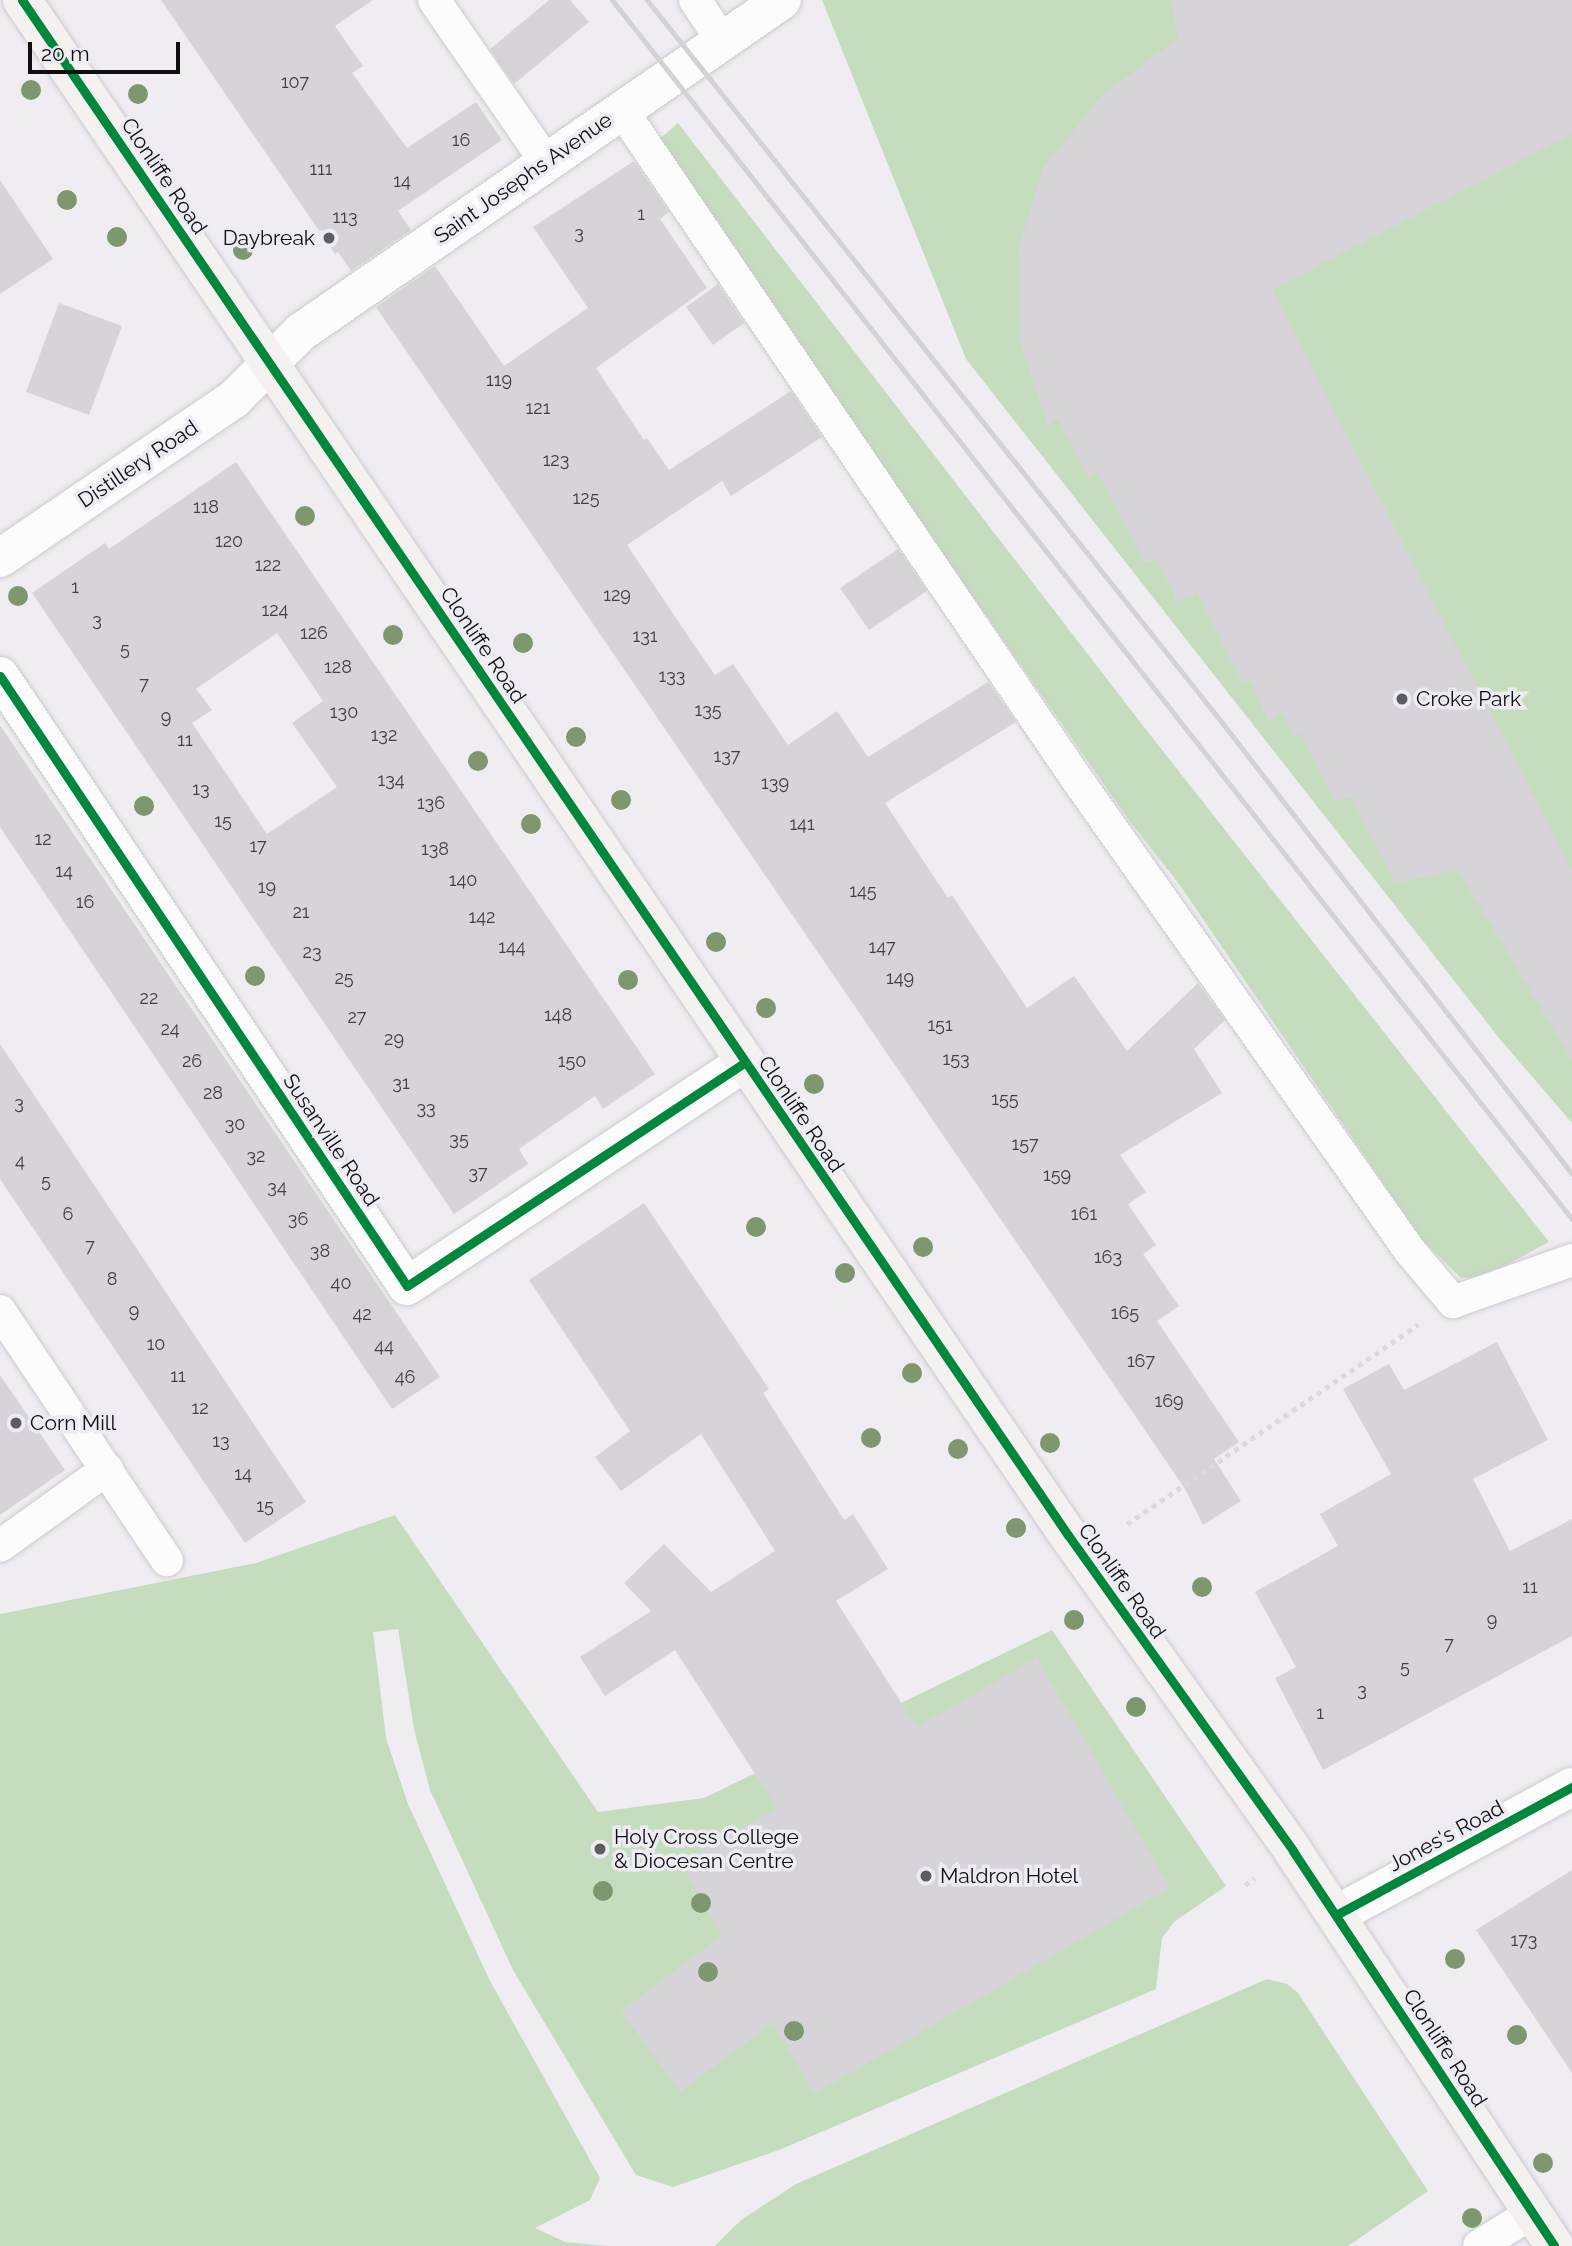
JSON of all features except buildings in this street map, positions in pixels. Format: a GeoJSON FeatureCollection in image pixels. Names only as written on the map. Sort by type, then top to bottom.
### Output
{"type":"FeatureCollection","features":[{"type":"Feature","properties":{"kind":"main road","name":"Clonliffe Road"},"geometry":{"type":"LineString","coordinates":[[22,0],[1068,1535],[1336,1915],[1554,2246]]}},
{"type":"Feature","properties":{"kind":"street","name":"Saint Josephs Avenue"},"geometry":{"type":"LineString","coordinates":[[269,362],[302,332],[782,0]]}},
{"type":"Feature","properties":{"kind":"street","name":"Distillery Road"},"geometry":{"type":"LineString","coordinates":[[0,558],[234,399],[269,362]]}},
{"type":"Feature","properties":{"kind":"street","name":"Susanville Road"},"geometry":{"type":"LineString","coordinates":[[0,676],[407,1286],[745,1062]]}},
{"type":"Feature","properties":{"kind":"street","name":"Jones's Road"},"geometry":{"type":"LineString","coordinates":[[1336,1915],[1572,1787]]}},
{"type":"Feature","properties":{"kind":"lane"},"geometry":{"type":"LineString","coordinates":[[434,0],[546,162]]}},
{"type":"Feature","properties":{"kind":"lane"},"geometry":{"type":"LineString","coordinates":[[695,0],[723,42]]}},
{"type":"Feature","properties":{"kind":"lane"},"geometry":{"type":"LineString","coordinates":[[621,109],[1076,778],[1410,1251],[1453,1302],[1572,1260]]}},
{"type":"Feature","properties":{"kind":"lane"},"geometry":{"type":"LineString","coordinates":[[0,1311],[167,1560]]}},
{"type":"Feature","properties":{"kind":"lane"},"geometry":{"type":"LineString","coordinates":[[0,1546],[107,1469]]}},
{"type":"Feature","properties":{"kind":"lane"},"geometry":{"type":"LineString","coordinates":[[1479,2246],[1532,2213]]}},
{"type":"Feature","properties":{"kind":"path"},"geometry":{"type":"LineString","coordinates":[[1127,1524],[1453,1302]]}},
{"type":"Feature","properties":{"kind":"green space","name":"Croke Park"},"geometry":{"type":"Polygon","coordinates":[[[822,0],[1572,0],[1572,1123],[1499,1038],[966,359],[822,0]]]}},
{"type":"Feature","properties":{"kind":"green space"},"geometry":{"type":"Polygon","coordinates":[[[678,123],[1144,727],[1549,1242],[1486,1276],[1461,1278],[1422,1240],[1179,884],[1128,819],[656,142],[678,123]]]}},
{"type":"Feature","properties":{"kind":"green space","name":"Holy Cross College & Diocesan Centre"},"geometry":{"type":"Polygon","coordinates":[[[395,1515],[598,1812],[704,1798],[1052,1630],[1226,1886],[1174,1922],[1162,1938],[1156,1989],[779,2150],[673,2187],[636,2175],[513,1970],[430,1790],[414,1729],[398,1629],[373,1632],[386,1738],[408,1804],[490,1981],[600,2178],[590,2200],[535,2228],[565,2242],[608,2246],[0,2246],[0,1614],[256,1563],[395,1515]]]}},
{"type":"Feature","properties":{"kind":"green space"},"geometry":{"type":"Polygon","coordinates":[[[1267,1979],[1287,1984],[1298,1993],[1428,2191],[1348,2246],[715,2246],[741,2220],[796,2184],[1267,1979]]]}},
{"type":"Feature","properties":{"kind":"railway"},"geometry":{"type":"LineString","coordinates":[[612,0],[1572,1219]]}},
{"type":"Feature","properties":{"kind":"railway"},"geometry":{"type":"LineString","coordinates":[[647,0],[1223,724],[1572,1174]]}},
{"type":"Feature","properties":{"kind":"cycle path"},"geometry":{"type":"LineString","coordinates":[[22,0],[1068,1535],[1293,1851],[1554,2246]]}},
{"type":"Feature","properties":{"kind":"cycle path"},"geometry":{"type":"LineString","coordinates":[[0,676],[407,1286],[745,1062]]}},
{"type":"Feature","properties":{"kind":"cycle path"},"geometry":{"type":"LineString","coordinates":[[1336,1915],[1572,1787]]}},
{"type":"Feature","properties":{"kind":"place","name":"Daybreak"},"geometry":{"type":"Point","coordinates":[329,238]}},
{"type":"Feature","properties":{"kind":"place","name":"Croke Park"},"geometry":{"type":"Point","coordinates":[1402,699]}},
{"type":"Feature","properties":{"kind":"place","name":"Corn Mill"},"geometry":{"type":"Point","coordinates":[16,1423]}},
{"type":"Feature","properties":{"kind":"place","name":"Holy Cross College & Diocesan Centre"},"geometry":{"type":"Point","coordinates":[600,1849]}},
{"type":"Feature","properties":{"kind":"place","name":"Maldron Hotel"},"geometry":{"type":"Point","coordinates":[926,1876]}}]}
